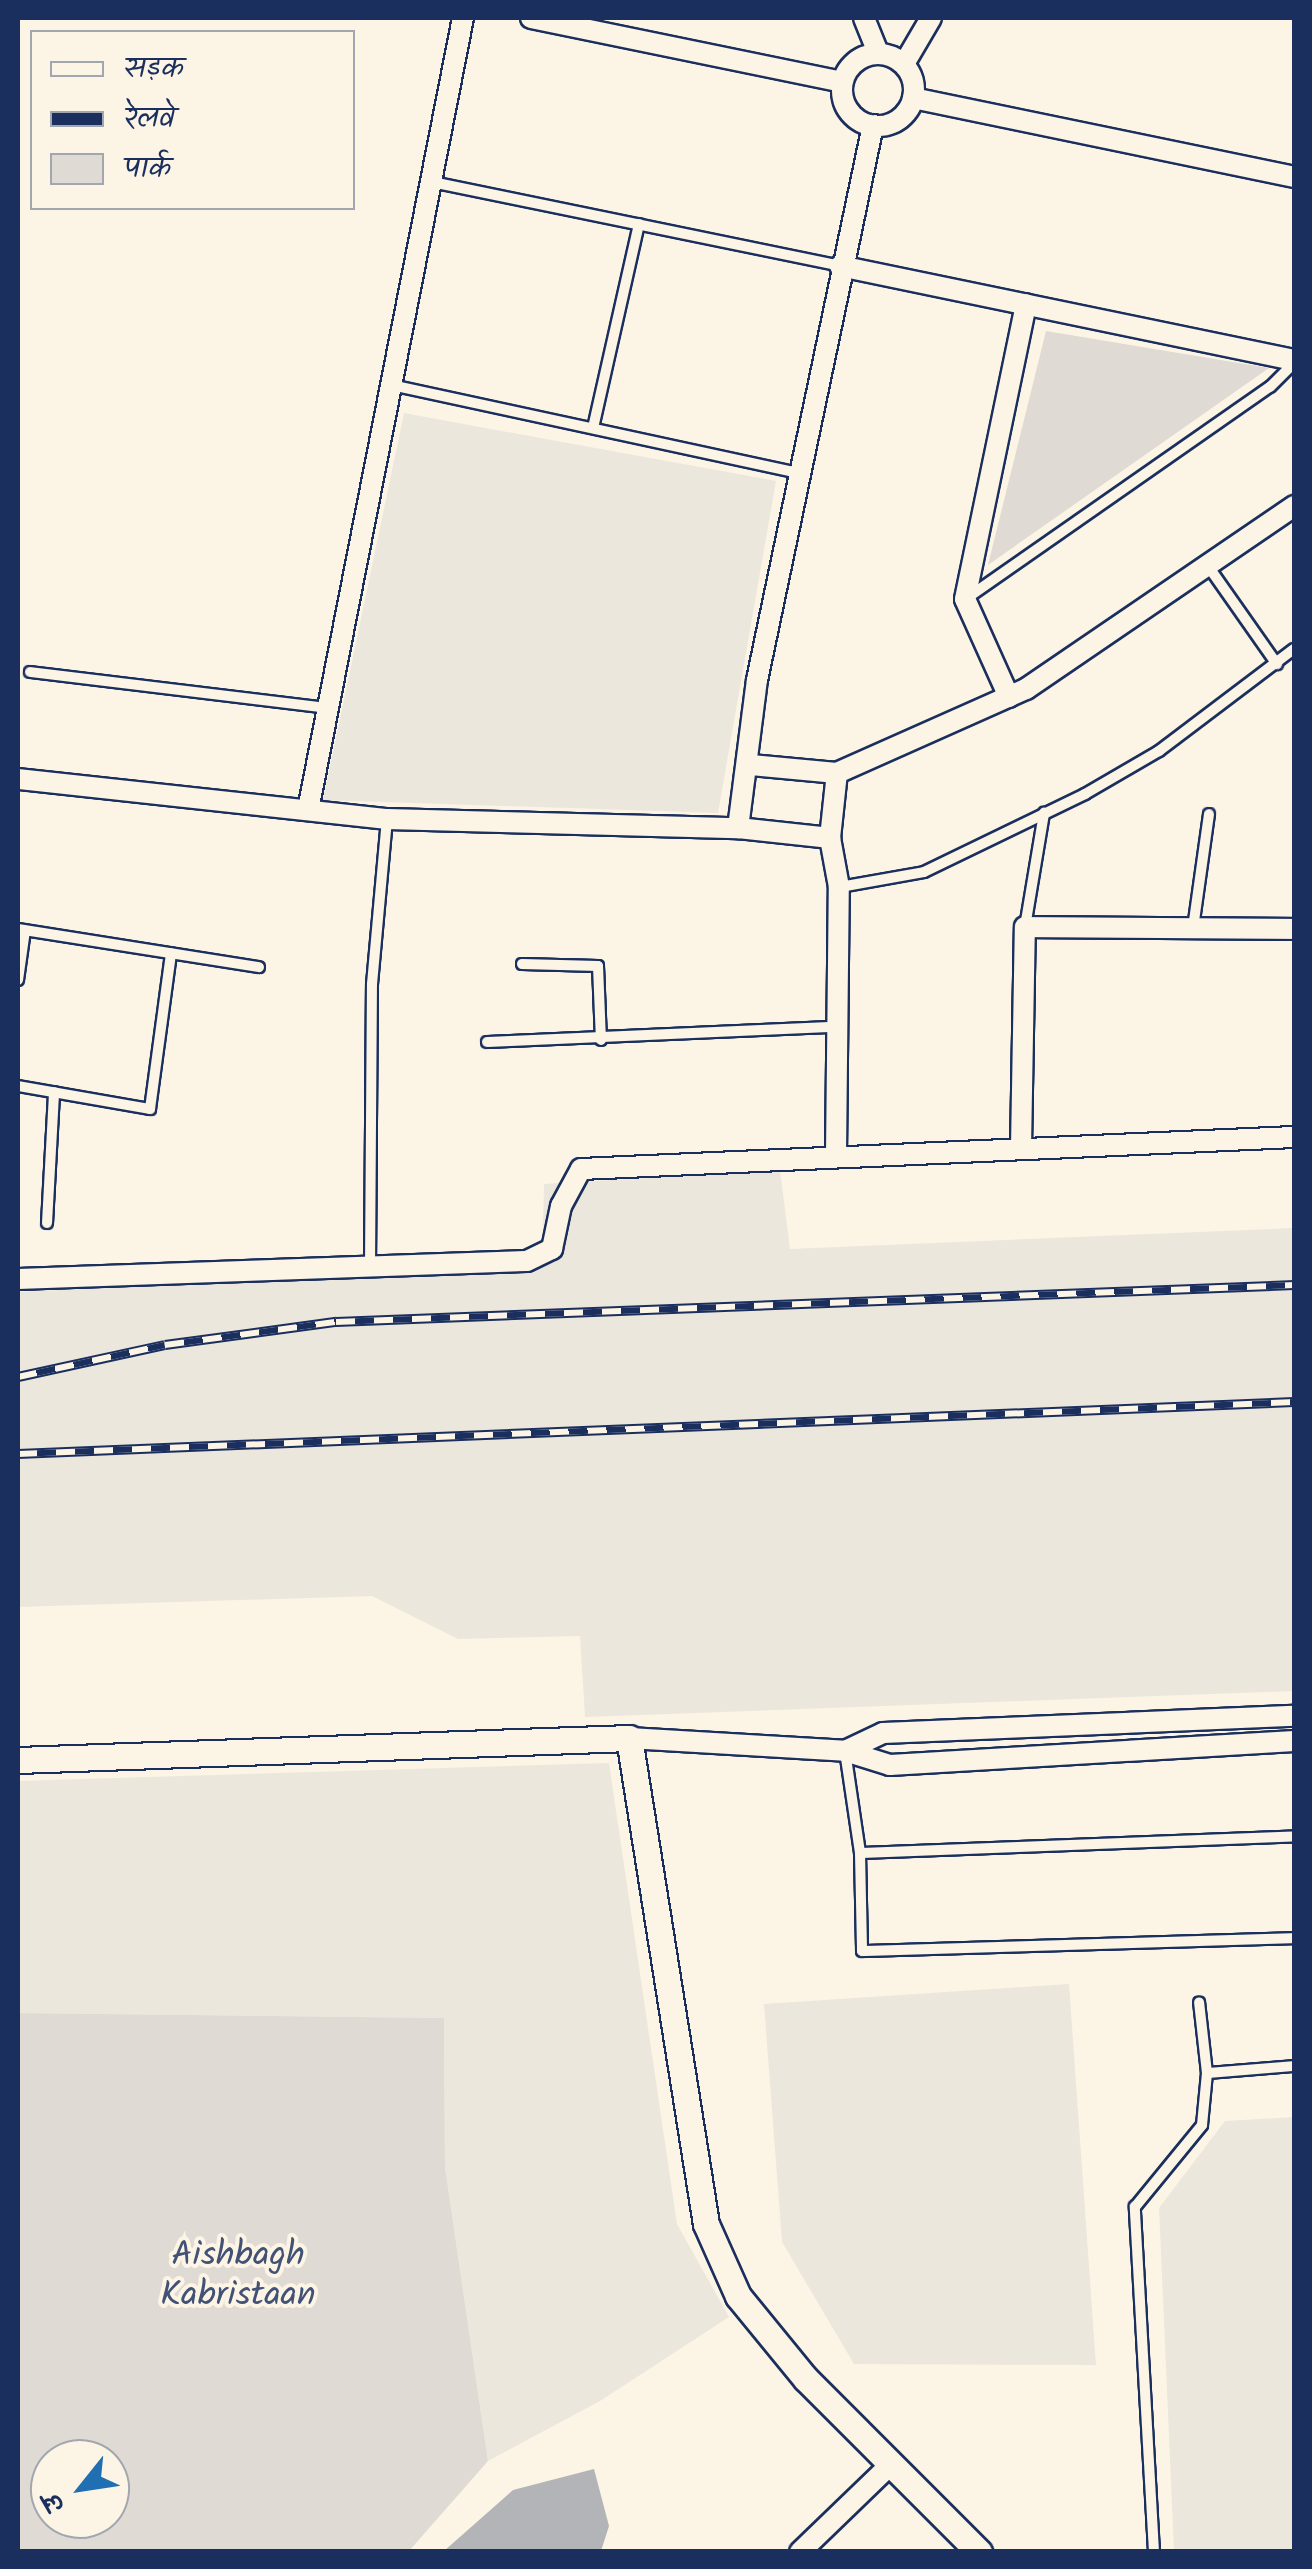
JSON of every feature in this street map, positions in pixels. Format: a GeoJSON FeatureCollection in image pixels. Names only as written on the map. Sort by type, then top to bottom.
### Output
{"type":"FeatureCollection","features":[{"type":"Feature","properties":{"kind":"street"},"geometry":{"type":"LineString","coordinates":[[308,810],[463,18]]}},
{"type":"Feature","properties":{"kind":"street"},"geometry":{"type":"LineString","coordinates":[[530,18],[842,82]]}},
{"type":"Feature","properties":{"kind":"street"},"geometry":{"type":"LineString","coordinates":[[864,18],[878,53],[904,64]]}},
{"type":"Feature","properties":{"kind":"street"},"geometry":{"type":"LineString","coordinates":[[872,126],[904,116],[912,98],[904,64],[931,18]]}},
{"type":"Feature","properties":{"kind":"street"},"geometry":{"type":"LineString","coordinates":[[872,126],[844,104],[842,82],[852,64],[878,53]]}},
{"type":"Feature","properties":{"kind":"street"},"geometry":{"type":"LineString","coordinates":[[912,98],[1294,177]]}},
{"type":"Feature","properties":{"kind":"street"},"geometry":{"type":"LineString","coordinates":[[738,828],[750,765],[757,680],[872,126]]}},
{"type":"Feature","properties":{"kind":"street"},"geometry":{"type":"LineString","coordinates":[[840,266],[1294,361]]}},
{"type":"Feature","properties":{"kind":"street"},"geometry":{"type":"LineString","coordinates":[[1009,697],[965,599],[1026,304]]}},
{"type":"Feature","properties":{"kind":"street"},"geometry":{"type":"LineString","coordinates":[[750,765],[836,774],[1009,697],[1294,506]]}},
{"type":"Feature","properties":{"kind":"street"},"geometry":{"type":"LineString","coordinates":[[836,774],[830,838],[838,887],[836,1155]]}},
{"type":"Feature","properties":{"kind":"street"},"geometry":{"type":"LineString","coordinates":[[18,779],[388,819],[738,828],[830,838]]}},
{"type":"Feature","properties":{"kind":"street"},"geometry":{"type":"LineString","coordinates":[[1021,1148],[1025,927],[1294,929]]}},
{"type":"Feature","properties":{"kind":"street"},"geometry":{"type":"LineString","coordinates":[[18,1279],[528,1260],[552,1249],[561,1206],[582,1169],[1294,1137]]}},
{"type":"Feature","properties":{"kind":"street"},"geometry":{"type":"LineString","coordinates":[[845,1751],[884,1733],[1294,1716]]}},
{"type":"Feature","properties":{"kind":"street"},"geometry":{"type":"LineString","coordinates":[[629,1738],[706,2224],[738,2296],[806,2379],[979,2552]]}},
{"type":"Feature","properties":{"kind":"street"},"geometry":{"type":"LineString","coordinates":[[18,1760],[629,1738],[845,1751],[890,1766],[1294,1741]]}},
{"type":"Feature","properties":{"kind":"street"},"geometry":{"type":"LineString","coordinates":[[800,2552],[891,2464]]}},
{"type":"Feature","properties":{"kind":"lane"},"geometry":{"type":"LineString","coordinates":[[431,182],[840,266]]}},
{"type":"Feature","properties":{"kind":"lane"},"geometry":{"type":"LineString","coordinates":[[593,428],[639,224]]}},
{"type":"Feature","properties":{"kind":"lane"},"geometry":{"type":"LineString","coordinates":[[965,599],[1270,387],[1294,361]]}},
{"type":"Feature","properties":{"kind":"lane"},"geometry":{"type":"LineString","coordinates":[[391,384],[798,473]]}},
{"type":"Feature","properties":{"kind":"lane"},"geometry":{"type":"LineString","coordinates":[[1208,566],[1278,664]]}},
{"type":"Feature","properties":{"kind":"lane"},"geometry":{"type":"LineString","coordinates":[[838,887],[924,872],[1044,813],[1159,751],[1294,650]]}},
{"type":"Feature","properties":{"kind":"lane"},"geometry":{"type":"LineString","coordinates":[[30,672],[328,708]]}},
{"type":"Feature","properties":{"kind":"lane"},"geometry":{"type":"LineString","coordinates":[[1025,927],[1044,813]]}},
{"type":"Feature","properties":{"kind":"lane"},"geometry":{"type":"LineString","coordinates":[[1193,928],[1209,814]]}},
{"type":"Feature","properties":{"kind":"lane"},"geometry":{"type":"LineString","coordinates":[[370,1266],[370,1021],[388,819]]}},
{"type":"Feature","properties":{"kind":"lane"},"geometry":{"type":"LineString","coordinates":[[18,980],[21,930],[259,967]]}},
{"type":"Feature","properties":{"kind":"lane"},"geometry":{"type":"LineString","coordinates":[[18,1086],[150,1109],[171,954]]}},
{"type":"Feature","properties":{"kind":"lane"},"geometry":{"type":"LineString","coordinates":[[522,964],[598,966],[601,1040]]}},
{"type":"Feature","properties":{"kind":"lane"},"geometry":{"type":"LineString","coordinates":[[486,1042],[836,1027]]}},
{"type":"Feature","properties":{"kind":"lane"},"geometry":{"type":"LineString","coordinates":[[47,1223],[54,1092]]}},
{"type":"Feature","properties":{"kind":"lane"},"geometry":{"type":"LineString","coordinates":[[845,1751],[860,1853],[862,1951],[1294,1938]]}},
{"type":"Feature","properties":{"kind":"lane"},"geometry":{"type":"LineString","coordinates":[[860,1853],[1294,1836]]}},
{"type":"Feature","properties":{"kind":"lane"},"geometry":{"type":"LineString","coordinates":[[1154,2552],[1134,2207],[1202,2125],[1207,2073],[1199,2002]]}},
{"type":"Feature","properties":{"kind":"lane"},"geometry":{"type":"LineString","coordinates":[[1207,2073],[1294,2066]]}},
{"type":"Feature","properties":{"kind":"shaded area"},"geometry":{"type":"Polygon","coordinates":[[[404,413],[776,481],[718,813],[323,800],[404,413]]]}},
{"type":"Feature","properties":{"kind":"shaded area"},"geometry":{"type":"Polygon","coordinates":[[[780,1170],[790,1249],[1294,1228],[1294,1691],[585,1717],[580,1636],[458,1639],[372,1596],[18,1607],[18,1292],[542,1268],[544,1184],[780,1170]]]}},
{"type":"Feature","properties":{"kind":"shaded area"},"geometry":{"type":"Polygon","coordinates":[[[609,1763],[677,2224],[729,2317],[600,2401],[488,2461],[445,2167],[444,2018],[18,2013],[18,1781],[609,1763]]]}},
{"type":"Feature","properties":{"kind":"shaded area"},"geometry":{"type":"Polygon","coordinates":[[[1069,1984],[1096,2365],[854,2364],[782,2242],[764,2004],[1069,1984]]]}},
{"type":"Feature","properties":{"kind":"shaded area"},"geometry":{"type":"Polygon","coordinates":[[[1294,2117],[1294,2551],[1174,2551],[1159,2208],[1225,2121],[1294,2117]]]}},
{"type":"Feature","properties":{"kind":"shaded area"},"geometry":{"type":"Polygon","coordinates":[[[594,2469],[609,2526],[601,2551],[444,2551],[513,2490],[594,2469]]]}},
{"type":"Feature","properties":{"kind":"green space"},"geometry":{"type":"Polygon","coordinates":[[[1046,331],[1269,368],[988,565],[1046,331]]]}},
{"type":"Feature","properties":{"kind":"green space","name":"Aishbagh Kabristaan"},"geometry":{"type":"Polygon","coordinates":[[[18,2013],[444,2018],[445,2167],[488,2461],[409,2551],[18,2551],[18,2013]]]}},
{"type":"Feature","properties":{"kind":"railway"},"geometry":{"type":"LineString","coordinates":[[18,1377],[165,1345],[336,1322],[1294,1285]]}},
{"type":"Feature","properties":{"kind":"railway"},"geometry":{"type":"LineString","coordinates":[[18,1454],[1294,1402]]}}]}
